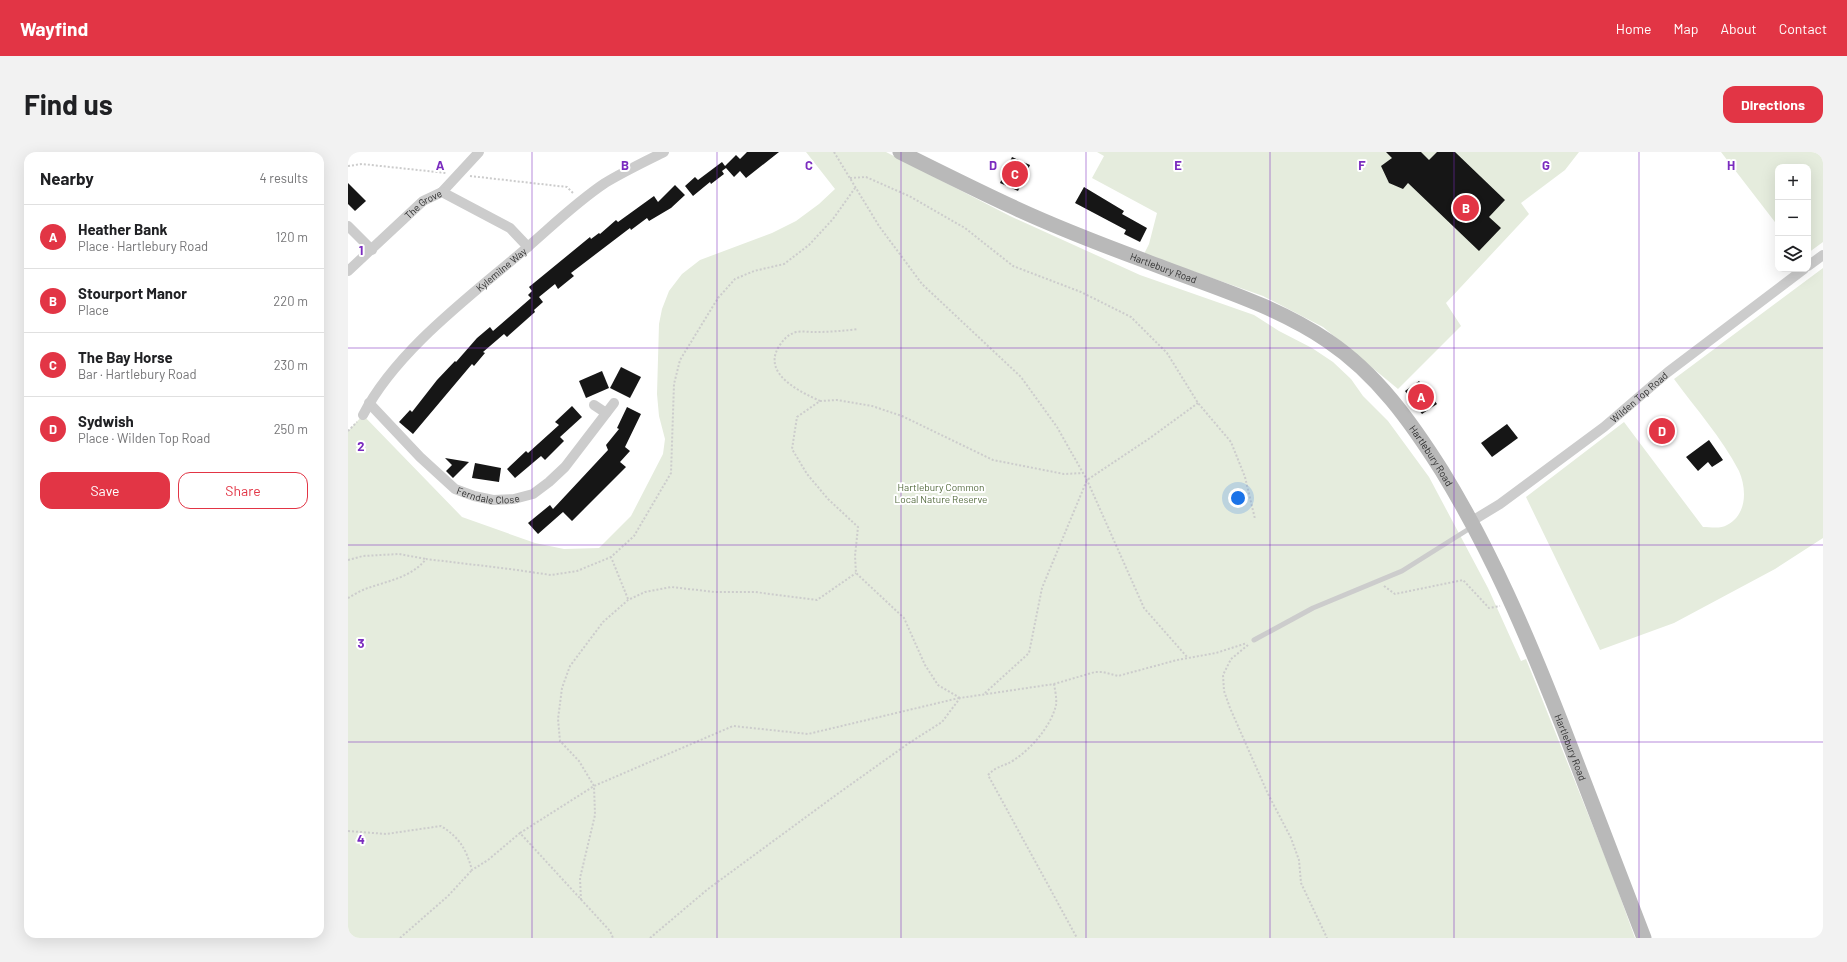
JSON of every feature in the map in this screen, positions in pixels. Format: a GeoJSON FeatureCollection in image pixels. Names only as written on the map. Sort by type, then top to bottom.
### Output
{"type":"FeatureCollection","features":[{"type":"Feature","properties":{"kind":"main road","name":"Hartlebury Road"},"geometry":{"type":"LineString","coordinates":[[900,152],[1017,209],[1144,261],[1259,304],[1295,320],[1330,342],[1365,372],[1390,397],[1422,440],[1473,523],[1512,602],[1534,650],[1644,938]]}},
{"type":"Feature","properties":{"kind":"street"},"geometry":{"type":"LineString","coordinates":[[442,192],[479,152]]}},
{"type":"Feature","properties":{"kind":"street","name":"Kylemilne Way"},"geometry":{"type":"LineString","coordinates":[[363,415],[369,402],[390,373],[425,336],[581,200],[606,183],[664,152]]}},
{"type":"Feature","properties":{"kind":"street","name":"The Grove"},"geometry":{"type":"LineString","coordinates":[[348,271],[423,201],[442,192],[510,228],[528,247]]}},
{"type":"Feature","properties":{"kind":"street"},"geometry":{"type":"LineString","coordinates":[[348,226],[372,250]]}},
{"type":"Feature","properties":{"kind":"street"},"geometry":{"type":"LineString","coordinates":[[1811,264],[1823,255]]}},
{"type":"Feature","properties":{"kind":"street","name":"Wilden Top Road"},"geometry":{"type":"LineString","coordinates":[[1473,523],[1604,427],[1668,372],[1800,272]]}},
{"type":"Feature","properties":{"kind":"street","name":"Ferndale Close"},"geometry":{"type":"LineString","coordinates":[[369,402],[420,457],[455,489],[474,496],[493,500],[514,499],[533,494],[549,482],[565,467],[614,404]]}},
{"type":"Feature","properties":{"kind":"street"},"geometry":{"type":"LineString","coordinates":[[594,405],[606,413]]}},
{"type":"Feature","properties":{"kind":"lane"},"geometry":{"type":"LineString","coordinates":[[1254,640],[1313,608],[1377,580],[1402,571],[1473,523]]}},
{"type":"Feature","properties":{"kind":"path"},"geometry":{"type":"LineString","coordinates":[[834,152],[879,226],[922,284],[1021,377],[1057,427],[1087,480],[1144,608],[1188,658]]}},
{"type":"Feature","properties":{"kind":"path"},"geometry":{"type":"LineString","coordinates":[[849,178],[866,176],[909,196],[965,228],[1013,266],[1081,292],[1131,317],[1167,353],[1198,403],[1231,442],[1245,477],[1255,519]]}},
{"type":"Feature","properties":{"kind":"path"},"geometry":{"type":"LineString","coordinates":[[348,560],[363,556],[399,554],[551,576],[578,572],[610,557],[634,536],[671,474],[674,384],[680,360],[718,298],[735,279],[784,264],[809,245],[833,219],[855,188]]}},
{"type":"Feature","properties":{"kind":"path"},"geometry":{"type":"LineString","coordinates":[[820,402],[799,392],[780,376],[775,365],[776,351],[784,338],[797,332],[839,332],[858,330]]}},
{"type":"Feature","properties":{"kind":"path"},"geometry":{"type":"LineString","coordinates":[[960,698],[938,685],[925,665],[904,618],[856,573],[855,556],[858,527],[828,499],[807,474],[792,449],[797,417],[820,402],[837,400],[872,406],[902,416],[993,460],[1064,474],[1083,473]]}},
{"type":"Feature","properties":{"kind":"path"},"geometry":{"type":"LineString","coordinates":[[984,694],[1029,653],[1042,588],[1087,480],[1150,438],[1198,403]]}},
{"type":"Feature","properties":{"kind":"path"},"geometry":{"type":"LineString","coordinates":[[610,557],[628,600]]}},
{"type":"Feature","properties":{"kind":"path"},"geometry":{"type":"LineString","coordinates":[[348,598],[366,588],[401,578],[423,564],[426,559]]}},
{"type":"Feature","properties":{"kind":"path"},"geometry":{"type":"LineString","coordinates":[[581,900],[580,878],[595,815],[594,786],[579,762],[560,741],[558,719],[562,688],[570,666],[603,622],[628,600],[645,592],[671,588],[715,592],[755,592],[817,600],[856,573]]}},
{"type":"Feature","properties":{"kind":"path"},"geometry":{"type":"LineString","coordinates":[[1377,580],[1395,594],[1464,580],[1489,608],[1495,608],[1512,602]]}},
{"type":"Feature","properties":{"kind":"path"},"geometry":{"type":"LineString","coordinates":[[400,938],[448,896],[472,870],[488,860],[520,833],[594,786],[733,726],[808,734],[960,698],[1054,684],[1095,672],[1103,672],[1118,676],[1188,658],[1216,653],[1254,640]]}},
{"type":"Feature","properties":{"kind":"path"},"geometry":{"type":"LineString","coordinates":[[1254,640],[1231,659],[1223,676],[1224,691],[1268,794],[1291,838],[1299,860],[1301,883],[1327,938]]}},
{"type":"Feature","properties":{"kind":"path"},"geometry":{"type":"LineString","coordinates":[[1054,684],[1056,704],[1050,722],[1042,736],[1014,761],[996,767],[988,775],[1077,938]]}},
{"type":"Feature","properties":{"kind":"path"},"geometry":{"type":"LineString","coordinates":[[650,938],[708,889],[842,790],[942,722],[960,698]]}},
{"type":"Feature","properties":{"kind":"path"},"geometry":{"type":"LineString","coordinates":[[348,832],[386,834],[441,826],[455,835],[468,853],[472,870]]}},
{"type":"Feature","properties":{"kind":"path"},"geometry":{"type":"LineString","coordinates":[[520,833],[610,931],[613,938]]}},
{"type":"Feature","properties":{"kind":"green space","name":"Hartlebury Common Local Nature Reserve"},"geometry":{"type":"Polygon","coordinates":[[[806,152],[886,152],[1010,216],[1140,275],[1254,315],[1279,331],[1312,348],[1333,362],[1351,379],[1363,396],[1388,421],[1429,477],[1488,588],[1521,661],[1526,659],[1612,874],[1635,938],[348,938],[348,431],[363,415],[462,517],[535,543],[564,549],[599,548],[631,516],[663,454],[665,439],[659,416],[657,394],[659,324],[662,309],[669,291],[682,274],[700,260],[772,233],[796,221],[819,204],[835,189],[806,152]]]}},
{"type":"Feature","properties":{"kind":"green space"},"geometry":{"type":"Polygon","coordinates":[[[1097,152],[1579,152],[1565,170],[1521,203],[1529,214],[1446,303],[1461,326],[1398,389],[1323,327],[1263,296],[1144,254],[1149,244],[1157,213],[1092,178],[1104,156],[1097,152]]]}},
{"type":"Feature","properties":{"kind":"green space"},"geometry":{"type":"Polygon","coordinates":[[[1721,152],[1823,152],[1823,242],[1811,251],[1811,164],[1775,164],[1775,222],[1721,152]]]}},
{"type":"Feature","properties":{"kind":"green space"},"geometry":{"type":"Polygon","coordinates":[[[1823,268],[1823,538],[1775,569],[1674,623],[1600,650],[1526,497],[1624,422],[1703,527],[1722,527],[1734,521],[1742,508],[1744,501],[1742,478],[1717,435],[1674,379],[1823,268]]]}},
{"type":"Feature","properties":{"kind":"building"},"geometry":{"type":"Polygon","coordinates":[[[747,152],[779,152],[746,178],[740,171],[734,177],[726,168],[722,171],[724,174],[711,184],[710,182],[693,196],[685,186],[695,177],[698,180],[722,162],[725,166],[736,155],[740,159],[747,152]]]}},
{"type":"Feature","properties":{"kind":"building"},"geometry":{"type":"Polygon","coordinates":[[[1386,152],[1421,152],[1429,160],[1437,152],[1455,152],[1505,200],[1489,217],[1501,228],[1479,251],[1408,183],[1403,189],[1389,183],[1381,166],[1392,158],[1386,152]]]}},
{"type":"Feature","properties":{"kind":"building"},"geometry":{"type":"Polygon","coordinates":[[[1012,157],[1030,165],[1018,191],[1000,183],[1012,157]]]}},
{"type":"Feature","properties":{"kind":"building"},"geometry":{"type":"Polygon","coordinates":[[[348,183],[366,201],[355,211],[348,204],[348,183]]]}},
{"type":"Feature","properties":{"kind":"building"},"geometry":{"type":"Polygon","coordinates":[[[675,185],[685,195],[671,208],[649,221],[647,218],[631,230],[630,228],[571,273],[574,276],[558,289],[555,284],[539,297],[543,302],[534,310],[535,312],[507,337],[504,334],[483,352],[485,353],[474,366],[472,364],[413,434],[399,422],[410,410],[412,412],[437,380],[455,361],[456,362],[477,338],[490,327],[493,331],[531,298],[528,295],[532,291],[529,287],[590,237],[591,239],[599,233],[600,234],[616,220],[618,222],[654,196],[658,202],[675,185]]]}},
{"type":"Feature","properties":{"kind":"building"},"geometry":{"type":"Polygon","coordinates":[[[1084,187],[1124,211],[1122,214],[1147,228],[1140,242],[1124,234],[1126,230],[1075,203],[1084,187]]]}},
{"type":"Feature","properties":{"kind":"building"},"geometry":{"type":"Polygon","coordinates":[[[621,367],[641,377],[630,398],[610,388],[621,367]]]}},
{"type":"Feature","properties":{"kind":"building"},"geometry":{"type":"Polygon","coordinates":[[[602,371],[609,388],[586,398],[579,381],[602,371]]]}},
{"type":"Feature","properties":{"kind":"building"},"geometry":{"type":"Polygon","coordinates":[[[1419,381],[1437,404],[1422,414],[1405,391],[1419,381]]]}},
{"type":"Feature","properties":{"kind":"building"},"geometry":{"type":"Polygon","coordinates":[[[572,406],[582,417],[560,437],[564,441],[545,460],[541,456],[515,478],[507,469],[526,451],[528,453],[559,425],[555,422],[572,406]]]}},
{"type":"Feature","properties":{"kind":"building"},"geometry":{"type":"Polygon","coordinates":[[[627,407],[641,414],[625,447],[630,451],[620,462],[626,467],[572,521],[563,512],[538,534],[528,523],[550,505],[553,509],[608,450],[606,445],[619,429],[617,428],[627,407]]]}},
{"type":"Feature","properties":{"kind":"building"},"geometry":{"type":"Polygon","coordinates":[[[1664,418],[1675,431],[1661,443],[1649,431],[1664,418]]]}},
{"type":"Feature","properties":{"kind":"building"},"geometry":{"type":"Polygon","coordinates":[[[1507,424],[1518,438],[1492,457],[1481,443],[1507,424]]]}},
{"type":"Feature","properties":{"kind":"building"},"geometry":{"type":"Polygon","coordinates":[[[1709,440],[1723,460],[1712,467],[1708,462],[1698,471],[1686,457],[1709,440]]]}},
{"type":"Feature","properties":{"kind":"building"},"geometry":{"type":"Polygon","coordinates":[[[445,458],[469,462],[453,478],[446,471],[452,465],[445,458]]]}},
{"type":"Feature","properties":{"kind":"building"},"geometry":{"type":"Polygon","coordinates":[[[475,463],[501,468],[499,482],[472,478],[475,463]]]}},
{"type":"Feature","properties":{"kind":"place","name":"The Bay Horse"},"geometry":{"type":"Point","coordinates":[1015,174]}},
{"type":"Feature","properties":{"kind":"place","name":"Stourport Manor"},"geometry":{"type":"Point","coordinates":[1466,208]}},
{"type":"Feature","properties":{"kind":"place","name":"Heather Bank"},"geometry":{"type":"Point","coordinates":[1421,397]}},
{"type":"Feature","properties":{"kind":"place","name":"Sydwish"},"geometry":{"type":"Point","coordinates":[1662,431]}}]}
